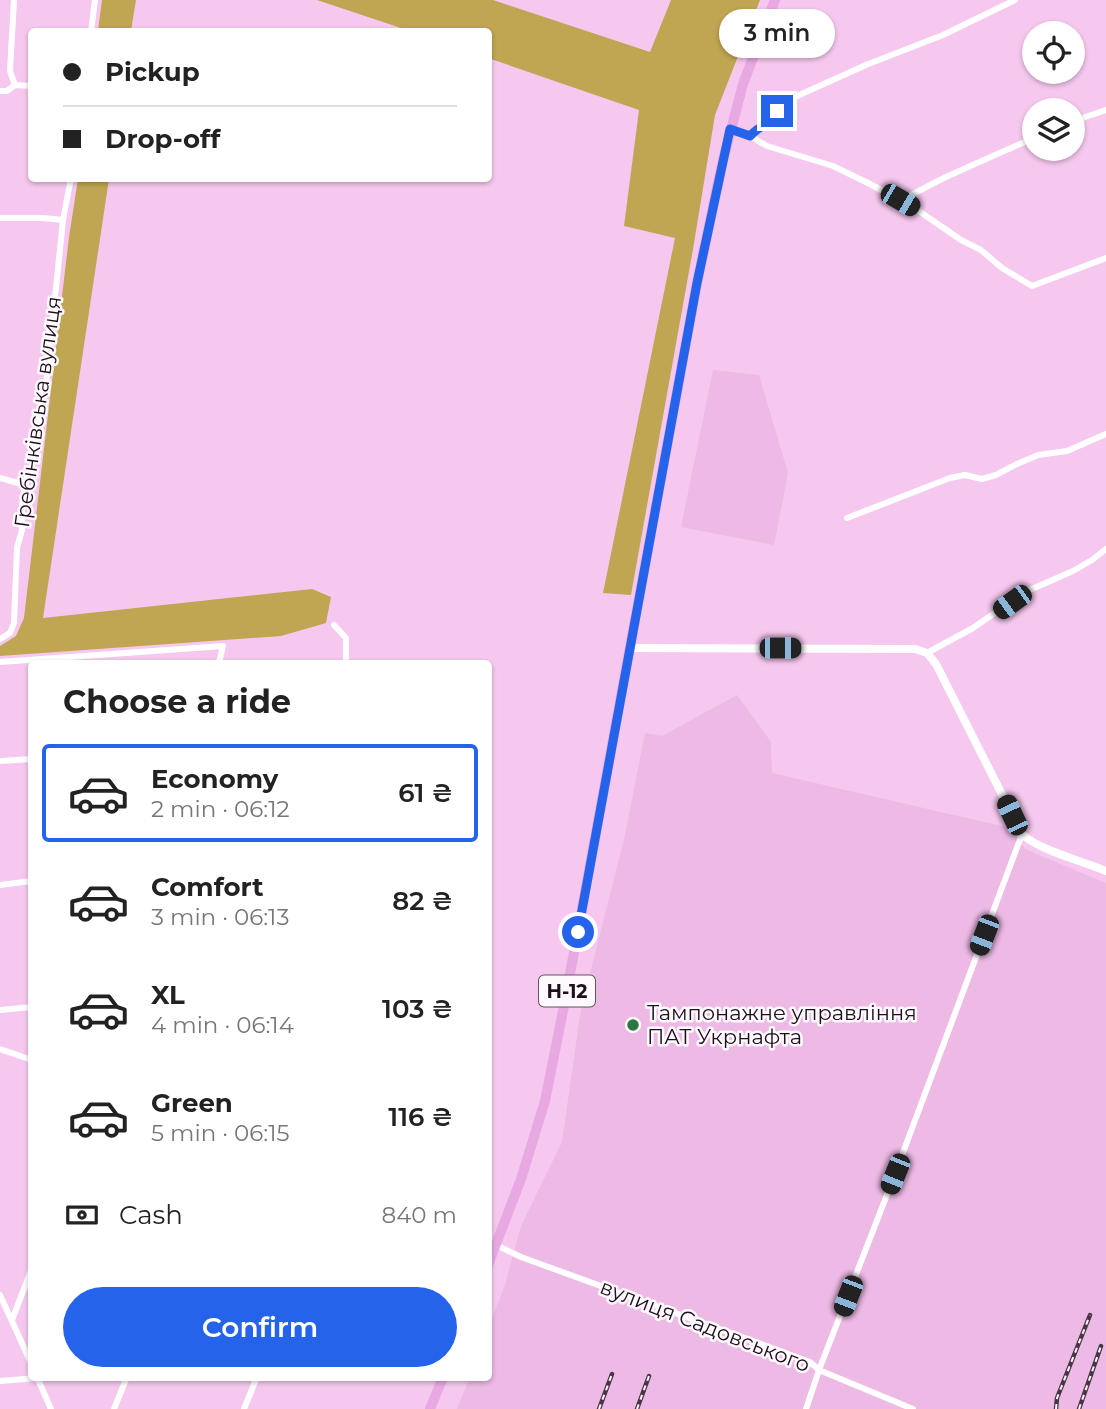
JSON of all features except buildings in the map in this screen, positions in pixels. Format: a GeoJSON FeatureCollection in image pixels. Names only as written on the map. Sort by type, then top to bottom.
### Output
{"type":"FeatureCollection","features":[{"type":"Feature","properties":{"kind":"main road"},"geometry":{"type":"LineString","coordinates":[[730,129],[743,84],[775,0]]}},
{"type":"Feature","properties":{"kind":"main road","name":"Н-12"},"geometry":{"type":"LineString","coordinates":[[492,1242],[521,1179],[545,1101],[695,297],[730,129]]}},
{"type":"Feature","properties":{"kind":"main road"},"geometry":{"type":"LineString","coordinates":[[430,1409],[441,1381]]}},
{"type":"Feature","properties":{"kind":"street"},"geometry":{"type":"LineString","coordinates":[[14,0],[10,71],[15,85]]}},
{"type":"Feature","properties":{"kind":"street"},"geometry":{"type":"LineString","coordinates":[[92,28],[95,0]]}},
{"type":"Feature","properties":{"kind":"street"},"geometry":{"type":"LineString","coordinates":[[750,136],[761,125],[774,118],[786,101],[866,65],[943,35],[1015,0]]}},
{"type":"Feature","properties":{"kind":"street"},"geometry":{"type":"LineString","coordinates":[[0,91],[7,91],[15,85],[28,86]]}},
{"type":"Feature","properties":{"kind":"street"},"geometry":{"type":"LineString","coordinates":[[1085,117],[1106,110]]}},
{"type":"Feature","properties":{"kind":"street"},"geometry":{"type":"LineString","coordinates":[[730,129],[767,146],[833,166],[900,200],[981,250],[1002,268],[1032,286],[1106,258]]}},
{"type":"Feature","properties":{"kind":"street"},"geometry":{"type":"LineString","coordinates":[[900,200],[1022,143]]}},
{"type":"Feature","properties":{"kind":"street","name":"Гребінківська вулиця"},"geometry":{"type":"LineString","coordinates":[[0,639],[10,633],[14,623],[22,505],[46,385],[63,220],[70,182]]}},
{"type":"Feature","properties":{"kind":"street"},"geometry":{"type":"LineString","coordinates":[[0,218],[63,220]]}},
{"type":"Feature","properties":{"kind":"street"},"geometry":{"type":"LineString","coordinates":[[848,518],[950,478],[996,475],[1038,455],[1067,451],[1106,434]]}},
{"type":"Feature","properties":{"kind":"street"},"geometry":{"type":"LineString","coordinates":[[0,478],[25,485]]}},
{"type":"Feature","properties":{"kind":"street"},"geometry":{"type":"LineString","coordinates":[[927,653],[973,628],[1025,592],[1092,561],[1106,549]]}},
{"type":"Feature","properties":{"kind":"street"},"geometry":{"type":"LineString","coordinates":[[334,625],[346,638],[346,660]]}},
{"type":"Feature","properties":{"kind":"street"},"geometry":{"type":"LineString","coordinates":[[0,662],[223,646],[220,660]]}},
{"type":"Feature","properties":{"kind":"street"},"geometry":{"type":"LineString","coordinates":[[631,648],[915,649],[927,653],[936,664],[1022,834],[1028,840],[1106,870]]}},
{"type":"Feature","properties":{"kind":"street"},"geometry":{"type":"LineString","coordinates":[[0,761],[28,760]]}},
{"type":"Feature","properties":{"kind":"street"},"geometry":{"type":"LineString","coordinates":[[806,1409],[1022,834]]}},
{"type":"Feature","properties":{"kind":"street"},"geometry":{"type":"LineString","coordinates":[[0,885],[28,882]]}},
{"type":"Feature","properties":{"kind":"street"},"geometry":{"type":"LineString","coordinates":[[0,1010],[28,1007]]}},
{"type":"Feature","properties":{"kind":"street"},"geometry":{"type":"LineString","coordinates":[[0,1049],[28,1059]]}},
{"type":"Feature","properties":{"kind":"street","name":"вулиця Садовського"},"geometry":{"type":"LineString","coordinates":[[492,1242],[521,1257],[810,1362],[819,1370],[913,1409]]}},
{"type":"Feature","properties":{"kind":"street"},"geometry":{"type":"LineString","coordinates":[[12,1320],[28,1278]]}},
{"type":"Feature","properties":{"kind":"street"},"geometry":{"type":"LineString","coordinates":[[0,1295],[28,1356]]}},
{"type":"Feature","properties":{"kind":"street"},"geometry":{"type":"LineString","coordinates":[[0,1381],[28,1378]]}},
{"type":"Feature","properties":{"kind":"street"},"geometry":{"type":"LineString","coordinates":[[39,1381],[50,1407],[42,1409]]}},
{"type":"Feature","properties":{"kind":"street"},"geometry":{"type":"LineString","coordinates":[[114,1409],[125,1381]]}},
{"type":"Feature","properties":{"kind":"street"},"geometry":{"type":"LineString","coordinates":[[244,1409],[255,1381]]}},
{"type":"Feature","properties":{"kind":"shaded area"},"geometry":{"type":"Polygon","coordinates":[[[102,0],[136,0],[131,28],[98,28],[102,0]]]}},
{"type":"Feature","properties":{"kind":"shaded area"},"geometry":{"type":"Polygon","coordinates":[[[317,0],[493,0],[650,52],[671,0],[760,0],[715,115],[631,595],[603,593],[675,238],[624,226],[639,110],[492,59],[492,28],[401,28],[317,0]]]}},
{"type":"Feature","properties":{"kind":"shaded area"},"geometry":{"type":"Polygon","coordinates":[[[78,182],[109,182],[43,618],[312,589],[331,597],[326,623],[281,636],[0,656],[0,646],[16,636],[24,618],[78,182]]]}},
{"type":"Feature","properties":{"kind":"shaded area"},"geometry":{"type":"Polygon","coordinates":[[[713,370],[759,375],[788,473],[774,545],[681,527],[713,370]]]}},
{"type":"Feature","properties":{"kind":"shaded area"},"geometry":{"type":"Polygon","coordinates":[[[737,695],[771,742],[772,773],[1010,828],[1025,849],[1106,883],[1106,1409],[457,1409],[468,1381],[492,1381],[492,1319],[505,1285],[521,1226],[562,1142],[581,1009],[625,835],[645,733],[662,736],[737,695]]]}},
{"type":"Feature","properties":{"kind":"railway"},"geometry":{"type":"LineString","coordinates":[[1056,1409],[1057,1398],[1090,1315]]}},
{"type":"Feature","properties":{"kind":"railway"},"geometry":{"type":"LineString","coordinates":[[1079,1409],[1101,1346]]}},
{"type":"Feature","properties":{"kind":"railway"},"geometry":{"type":"LineString","coordinates":[[599,1409],[612,1374]]}},
{"type":"Feature","properties":{"kind":"railway"},"geometry":{"type":"LineString","coordinates":[[637,1409],[649,1376]]}},
{"type":"Feature","properties":{"kind":"place","name":"Тампонажне управління ПАТ Укрнафта"},"geometry":{"type":"Point","coordinates":[633,1025]}},
{"type":"Feature","properties":{"kind":"route"},"geometry":{"type":"LineString","coordinates":[[578,932],[697,283],[730,129],[750,136],[761,125],[771,121],[777,111]]}}]}
